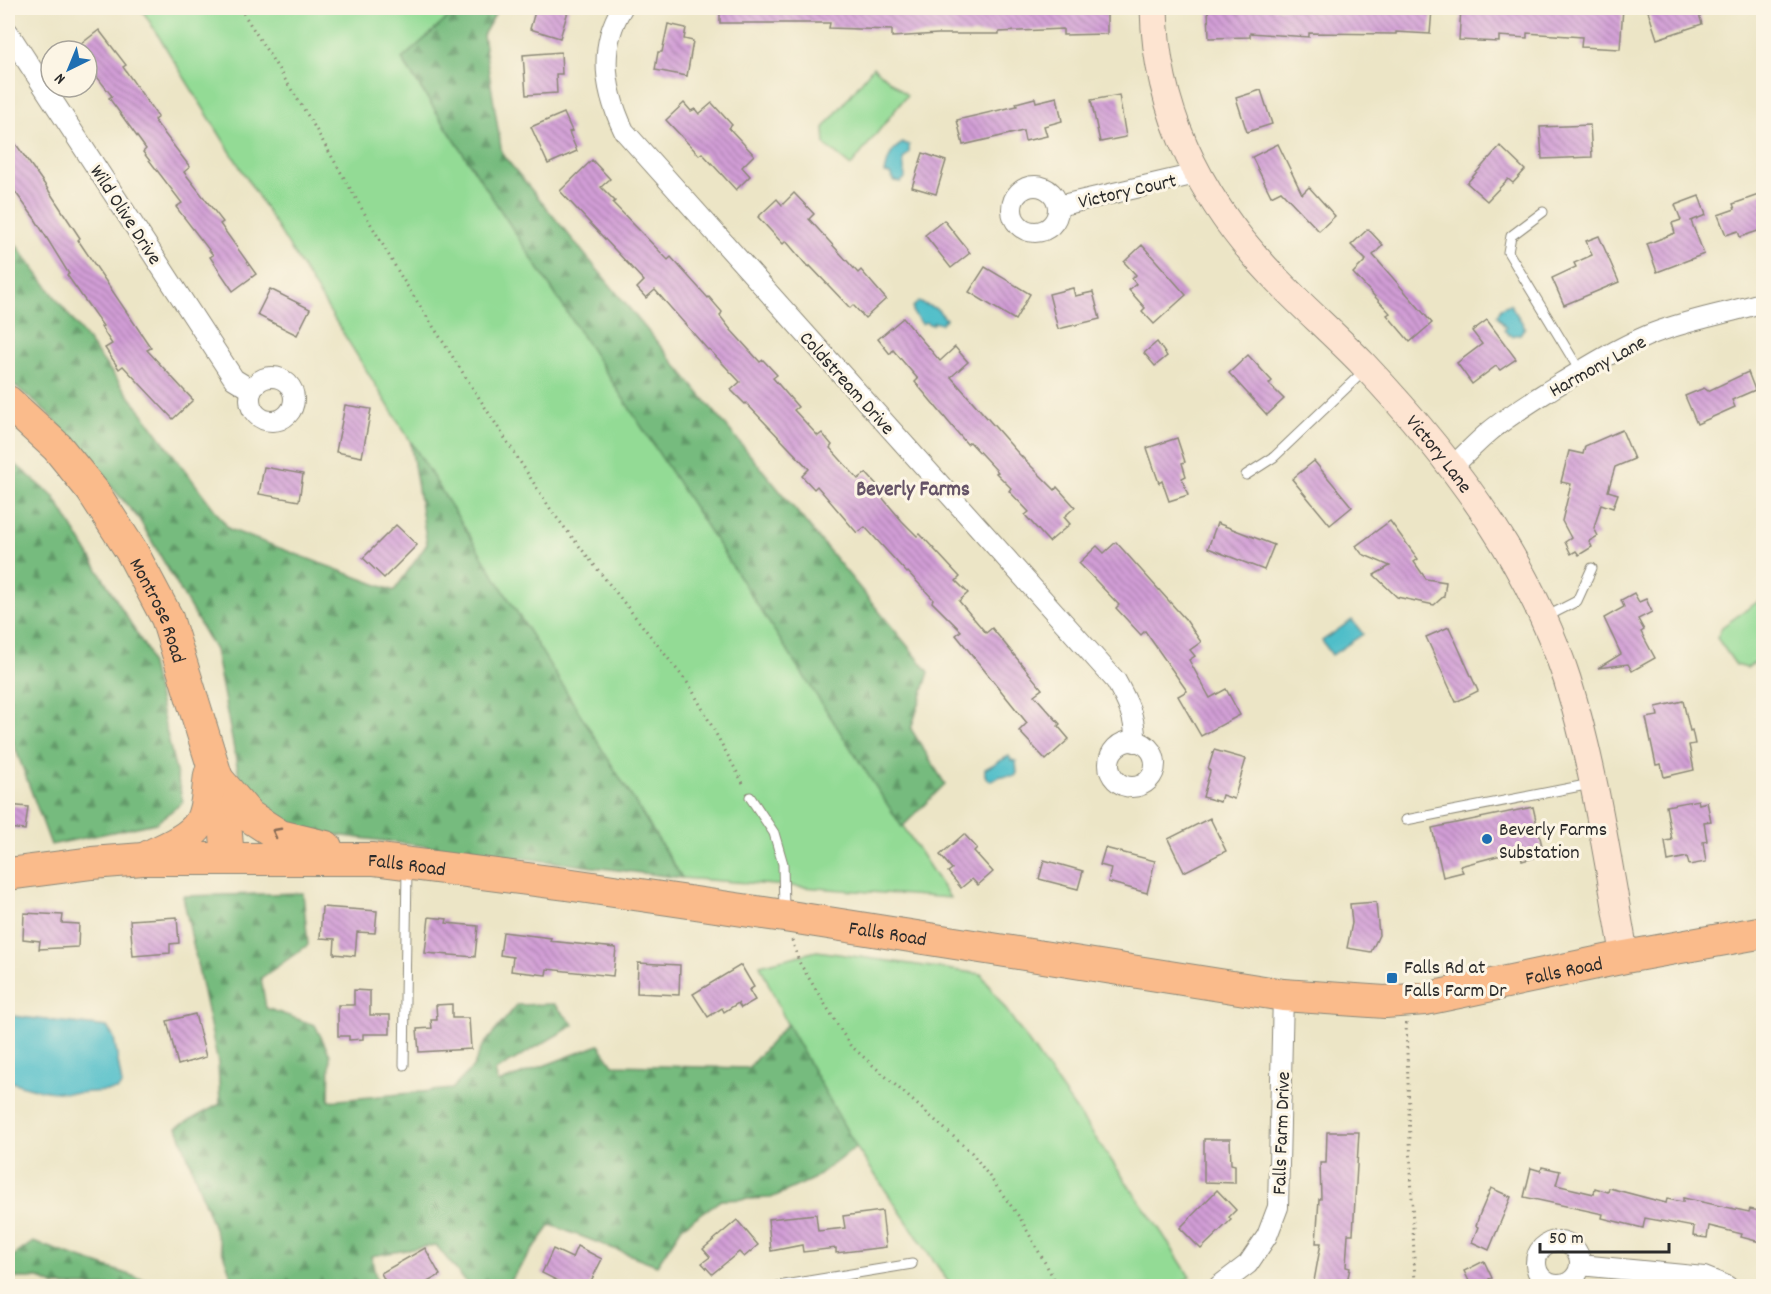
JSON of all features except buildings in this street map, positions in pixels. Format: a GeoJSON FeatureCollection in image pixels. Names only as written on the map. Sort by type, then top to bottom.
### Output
{"type":"FeatureCollection","features":[{"type":"Feature","properties":{"kind":"main road","name":"Montrose Road"},"geometry":{"type":"LineString","coordinates":[[8,402],[57,447],[92,490],[132,552],[167,618],[224,798],[228,859]]}},
{"type":"Feature","properties":{"kind":"main road"},"geometry":{"type":"LineString","coordinates":[[215,769],[249,816],[280,836],[373,859]]}},
{"type":"Feature","properties":{"kind":"main road"},"geometry":{"type":"LineString","coordinates":[[143,859],[184,839],[201,822],[215,769]]}},
{"type":"Feature","properties":{"kind":"main road","name":"Falls Road"},"geometry":{"type":"LineString","coordinates":[[8,874],[143,859],[373,859],[784,916],[1283,995],[1385,1002],[1407,1001],[1625,957],[1764,932]]}},
{"type":"Feature","properties":{"kind":"street","name":"Coldstream Drive"},"geometry":{"type":"LineString","coordinates":[[622,8],[614,23],[606,69],[611,101],[624,131],[1116,681],[1128,702],[1134,722],[1135,742]]}},
{"type":"Feature","properties":{"kind":"street","name":"Victory Lane"},"geometry":{"type":"LineString","coordinates":[[1155,8],[1158,54],[1164,85],[1178,131],[1197,174],[1222,215],[1277,280],[1367,368],[1411,416],[1452,467],[1503,542],[1544,619],[1566,678],[1593,784],[1625,957]]}},
{"type":"Feature","properties":{"kind":"street","name":"Wild Olive Drive"},"geometry":{"type":"LineString","coordinates":[[8,32],[234,379],[252,390]]}},
{"type":"Feature","properties":{"kind":"street","name":"Victory Court"},"geometry":{"type":"LineString","coordinates":[[1058,206],[1197,174]]}},
{"type":"Feature","properties":{"kind":"street","name":"Harmony Lane"},"geometry":{"type":"LineString","coordinates":[[1452,467],[1490,431],[1580,371],[1622,348],[1651,335],[1701,318],[1764,302]]}},
{"type":"Feature","properties":{"kind":"street","name":"Falls Farm Drive"},"geometry":{"type":"LineString","coordinates":[[1219,1287],[1248,1264],[1267,1236],[1278,1207],[1283,995]]}},
{"type":"Feature","properties":{"kind":"street"},"geometry":{"type":"LineString","coordinates":[[1580,1265],[1704,1277],[1727,1287]]}},
{"type":"Feature","properties":{"kind":"lane"},"geometry":{"type":"LineString","coordinates":[[1543,212],[1511,236],[1508,252],[1580,371]]}},
{"type":"Feature","properties":{"kind":"lane"},"geometry":{"type":"LineString","coordinates":[[1246,474],[1274,457],[1367,368]]}},
{"type":"Feature","properties":{"kind":"lane"},"geometry":{"type":"LineString","coordinates":[[1544,619],[1577,601],[1592,568]]}},
{"type":"Feature","properties":{"kind":"lane"},"geometry":{"type":"LineString","coordinates":[[1406,820],[1593,784]]}},
{"type":"Feature","properties":{"kind":"lane"},"geometry":{"type":"LineString","coordinates":[[750,797],[774,833],[783,864],[784,916]]}},
{"type":"Feature","properties":{"kind":"lane"},"geometry":{"type":"LineString","coordinates":[[404,1065],[407,863]]}},
{"type":"Feature","properties":{"kind":"lane"},"geometry":{"type":"LineString","coordinates":[[778,1287],[912,1264]]}},
{"type":"Feature","properties":{"kind":"path"},"geometry":{"type":"LineString","coordinates":[[240,8],[310,119],[402,278],[547,503],[690,686],[750,797]]}},
{"type":"Feature","properties":{"kind":"path"},"geometry":{"type":"LineString","coordinates":[[799,962],[850,1045],[972,1153],[1020,1218],[1058,1286]]}},
{"type":"Feature","properties":{"kind":"path"},"geometry":{"type":"LineString","coordinates":[[1406,1019],[1415,1287]]}},
{"type":"Feature","properties":{"kind":"green space"},"geometry":{"type":"Polygon","coordinates":[[[141,8],[461,8],[403,61],[950,898],[682,878],[141,8]]]}},
{"type":"Feature","properties":{"kind":"green space"},"geometry":{"type":"Polygon","coordinates":[[[459,8],[499,8],[483,35],[502,154],[929,672],[911,729],[945,784],[902,827],[402,59],[459,8]]]}},
{"type":"Feature","properties":{"kind":"green space"},"geometry":{"type":"Polygon","coordinates":[[[873,67],[907,95],[851,166],[825,145],[824,128],[873,67]]]}},
{"type":"Feature","properties":{"kind":"green space"},"geometry":{"type":"Polygon","coordinates":[[[8,234],[229,529],[394,591],[427,544],[410,440],[682,878],[296,830],[240,781],[215,650],[139,519],[47,412],[8,380],[8,234]]]}},
{"type":"Feature","properties":{"kind":"green space"},"geometry":{"type":"Polygon","coordinates":[[[8,458],[54,497],[148,652],[183,802],[156,823],[51,845],[8,728],[8,458]]]}},
{"type":"Feature","properties":{"kind":"green space"},"geometry":{"type":"Polygon","coordinates":[[[1763,598],[1763,657],[1747,668],[1736,665],[1717,638],[1722,627],[1763,598]]]}},
{"type":"Feature","properties":{"kind":"green space"},"geometry":{"type":"Polygon","coordinates":[[[303,893],[308,945],[261,978],[266,1008],[315,1025],[330,1055],[329,1101],[452,1089],[474,1066],[481,1048],[517,1005],[554,1004],[574,1025],[495,1071],[498,1083],[599,1045],[613,1065],[748,1068],[787,1024],[856,1147],[813,1179],[771,1198],[721,1200],[682,1227],[657,1265],[551,1225],[506,1286],[469,1286],[436,1245],[371,1256],[378,1286],[235,1286],[177,1127],[220,1104],[218,1063],[183,896],[303,893]]]}},
{"type":"Feature","properties":{"kind":"green space"},"geometry":{"type":"Polygon","coordinates":[[[817,951],[981,974],[1162,1233],[1190,1277],[1177,1286],[951,1286],[856,1147],[787,1024],[760,965],[817,951]]]}},
{"type":"Feature","properties":{"kind":"green space"},"geometry":{"type":"Polygon","coordinates":[[[33,1242],[162,1286],[55,1286],[39,1278],[8,1278],[8,1260],[33,1242]]]}},
{"type":"Feature","properties":{"kind":"water"},"geometry":{"type":"Polygon","coordinates":[[[903,143],[909,145],[909,153],[903,159],[905,178],[901,182],[894,181],[890,174],[885,173],[886,168],[892,152],[903,143]]]}},
{"type":"Feature","properties":{"kind":"water"},"geometry":{"type":"Polygon","coordinates":[[[918,302],[937,309],[946,319],[941,324],[934,322],[932,325],[925,322],[922,324],[913,313],[913,307],[918,302]]]}},
{"type":"Feature","properties":{"kind":"water"},"geometry":{"type":"Polygon","coordinates":[[[1510,304],[1525,327],[1520,334],[1512,336],[1504,330],[1506,328],[1497,315],[1501,308],[1510,304]]]}},
{"type":"Feature","properties":{"kind":"water"},"geometry":{"type":"Polygon","coordinates":[[[1352,620],[1363,634],[1332,655],[1322,641],[1352,620]]]}},
{"type":"Feature","properties":{"kind":"water"},"geometry":{"type":"Polygon","coordinates":[[[1009,756],[1011,760],[1016,761],[1015,776],[1001,776],[991,781],[987,779],[985,769],[1009,756]]]}},
{"type":"Feature","properties":{"kind":"water"},"geometry":{"type":"Polygon","coordinates":[[[12,1016],[107,1027],[114,1038],[122,1085],[117,1090],[63,1093],[23,1086],[9,1081],[8,1018],[12,1016]]]}},
{"type":"Feature","properties":{"kind":"place","name":"Beverly Farms Substation"},"geometry":{"type":"Point","coordinates":[1487,839]}},
{"type":"Feature","properties":{"kind":"place","name":"Falls Rd at Falls Farm Dr"},"geometry":{"type":"Point","coordinates":[1392,978]}},
{"type":"Feature","properties":{"kind":"district","name":"Beverly Farms"},"geometry":{"type":"Point","coordinates":[913,488]}}]}
